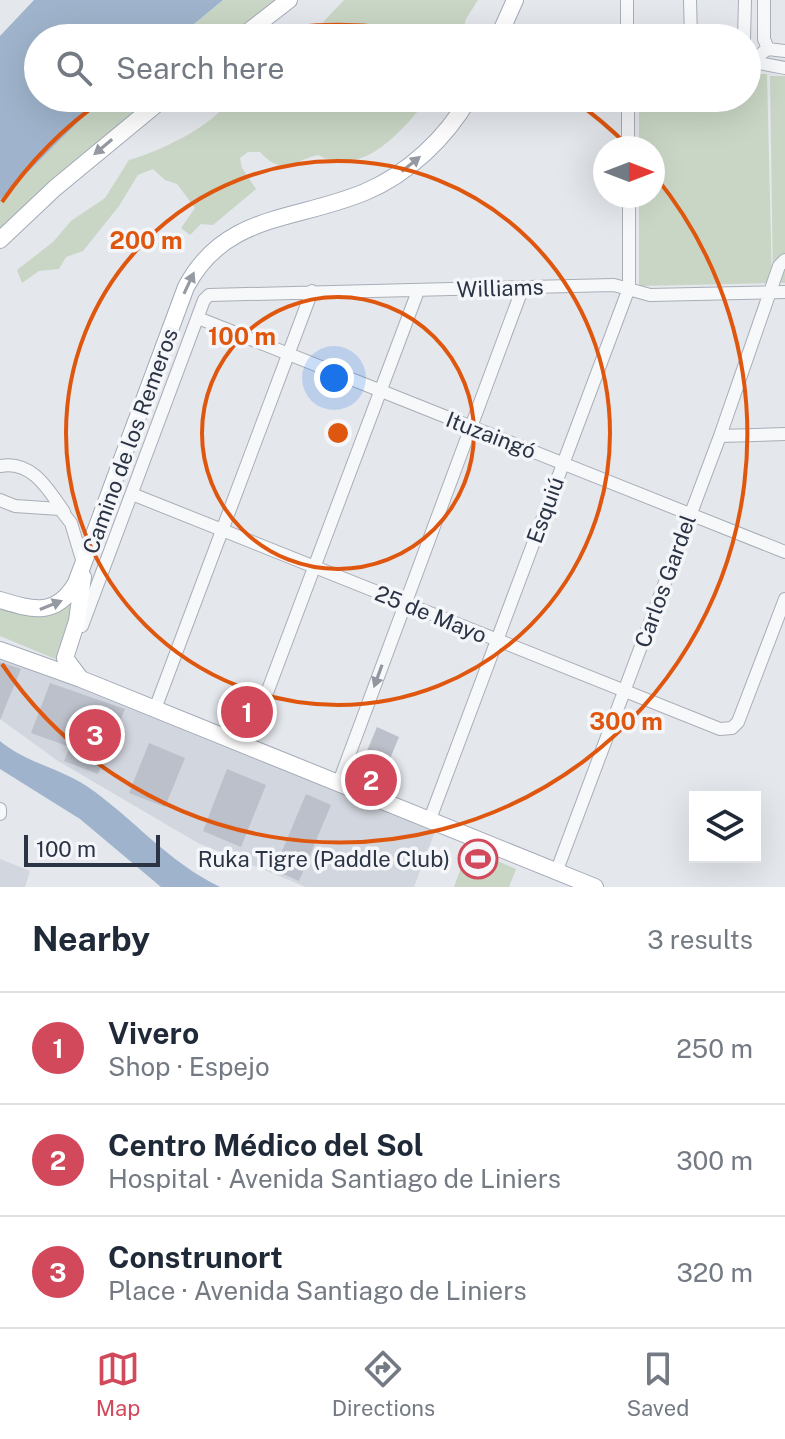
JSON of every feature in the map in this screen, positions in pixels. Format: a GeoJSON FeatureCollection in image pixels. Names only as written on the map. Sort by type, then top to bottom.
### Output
{"type":"FeatureCollection","features":[{"type":"Feature","properties":{"kind":"main road"},"geometry":{"type":"LineString","coordinates":[[258,24],[289,0]]}},
{"type":"Feature","properties":{"kind":"main road"},"geometry":{"type":"LineString","coordinates":[[504,24],[515,0]]}},
{"type":"Feature","properties":{"kind":"main road"},"geometry":{"type":"LineString","coordinates":[[0,240],[65,180],[147,112]]}},
{"type":"Feature","properties":{"kind":"main road","name":"Camino de los Remeros"},"geometry":{"type":"LineString","coordinates":[[0,600],[27,609],[54,607],[69,595],[84,566],[186,287],[205,257],[233,235],[339,202],[392,178],[433,144],[458,112]]}},
{"type":"Feature","properties":{"kind":"main road","name":"Camino de los Remeros"},"geometry":{"type":"LineString","coordinates":[[81,679],[65,658],[77,621],[84,566]]}},
{"type":"Feature","properties":{"kind":"main road"},"geometry":{"type":"LineString","coordinates":[[0,644],[31,661]]}},
{"type":"Feature","properties":{"kind":"main road"},"geometry":{"type":"LineString","coordinates":[[0,650],[81,679],[595,887]]}},
{"type":"Feature","properties":{"kind":"street"},"geometry":{"type":"LineString","coordinates":[[627,0],[627,24]]}},
{"type":"Feature","properties":{"kind":"street"},"geometry":{"type":"LineString","coordinates":[[690,0],[691,24]]}},
{"type":"Feature","properties":{"kind":"street"},"geometry":{"type":"LineString","coordinates":[[744,24],[745,0]]}},
{"type":"Feature","properties":{"kind":"street"},"geometry":{"type":"LineString","coordinates":[[764,0],[764,39],[768,49]]}},
{"type":"Feature","properties":{"kind":"street"},"geometry":{"type":"LineString","coordinates":[[761,51],[785,51]]}},
{"type":"Feature","properties":{"kind":"street"},"geometry":{"type":"LineString","coordinates":[[761,61],[769,67],[785,68]]}},
{"type":"Feature","properties":{"kind":"street"},"geometry":{"type":"LineString","coordinates":[[628,112],[628,136]]}},
{"type":"Feature","properties":{"kind":"street","name":"Esquiú"},"geometry":{"type":"LineString","coordinates":[[430,819],[629,288],[629,208]]}},
{"type":"Feature","properties":{"kind":"street","name":"Carlos Gardel"},"geometry":{"type":"LineString","coordinates":[[557,870],[689,514],[778,292],[779,266],[785,260]]}},
{"type":"Feature","properties":{"kind":"street","name":"Williams"},"geometry":{"type":"LineString","coordinates":[[198,318],[204,300],[213,294],[614,285],[650,295],[778,292]]}},
{"type":"Feature","properties":{"kind":"street"},"geometry":{"type":"LineString","coordinates":[[339,782],[523,287]]}},
{"type":"Feature","properties":{"kind":"street"},"geometry":{"type":"LineString","coordinates":[[155,709],[312,291]]}},
{"type":"Feature","properties":{"kind":"street"},"geometry":{"type":"LineString","coordinates":[[247,746],[418,291]]}},
{"type":"Feature","properties":{"kind":"street"},"geometry":{"type":"LineString","coordinates":[[82,626],[198,318]]}},
{"type":"Feature","properties":{"kind":"street","name":"Ituzaingó"},"geometry":{"type":"LineString","coordinates":[[198,318],[785,552]]}},
{"type":"Feature","properties":{"kind":"street"},"geometry":{"type":"LineString","coordinates":[[720,436],[785,434]]}},
{"type":"Feature","properties":{"kind":"street"},"geometry":{"type":"LineString","coordinates":[[0,466],[19,465],[28,470],[65,513],[84,566]]}},
{"type":"Feature","properties":{"kind":"street","name":"25 de Mayo"},"geometry":{"type":"LineString","coordinates":[[132,494],[720,729],[732,728],[738,722],[785,599]]}},
{"type":"Feature","properties":{"kind":"street"},"geometry":{"type":"LineString","coordinates":[[0,500],[15,506],[53,507],[65,513]]}},
{"type":"Feature","properties":{"kind":"shaded area"},"geometry":{"type":"Polygon","coordinates":[[[0,656],[436,829],[414,887],[306,887],[198,843],[58,761],[0,719],[0,656]]]}},
{"type":"Feature","properties":{"kind":"shaded area"},"geometry":{"type":"Polygon","coordinates":[[[0,859],[30,871],[25,887],[0,887],[0,859]]]}},
{"type":"Feature","properties":{"kind":"green space"},"geometry":{"type":"Polygon","coordinates":[[[223,0],[281,0],[250,24],[194,24],[223,0]]]}},
{"type":"Feature","properties":{"kind":"green space"},"geometry":{"type":"Polygon","coordinates":[[[344,0],[478,0],[465,24],[321,24],[344,0]]]}},
{"type":"Feature","properties":{"kind":"green space"},"geometry":{"type":"Polygon","coordinates":[[[761,74],[767,74],[772,283],[639,286],[639,208],[665,208],[665,136],[639,136],[639,112],[761,112],[761,74]]]}},
{"type":"Feature","properties":{"kind":"green space"},"geometry":{"type":"Polygon","coordinates":[[[770,76],[785,76],[785,283],[773,283],[770,76]]]}},
{"type":"Feature","properties":{"kind":"green space"},"geometry":{"type":"Polygon","coordinates":[[[88,112],[140,112],[0,235],[0,200],[88,112]]]}},
{"type":"Feature","properties":{"kind":"green space"},"geometry":{"type":"Polygon","coordinates":[[[219,112],[417,112],[381,148],[351,161],[335,161],[318,155],[281,165],[260,152],[248,152],[240,158],[242,168],[256,189],[213,225],[201,224],[190,235],[181,228],[195,208],[177,184],[165,180],[153,169],[138,175],[119,206],[83,251],[66,257],[59,269],[39,271],[22,283],[17,270],[53,242],[71,221],[105,198],[129,160],[185,136],[219,112]]]}},
{"type":"Feature","properties":{"kind":"green space"},"geometry":{"type":"Polygon","coordinates":[[[72,597],[60,661],[0,636],[0,604],[21,611],[72,597]]]}},
{"type":"Feature","properties":{"kind":"green space","name":"Ruka Tigre (Paddle Club)"},"geometry":{"type":"Polygon","coordinates":[[[468,848],[516,869],[509,887],[454,887],[468,848]]]}},
{"type":"Feature","properties":{"kind":"water"},"geometry":{"type":"Polygon","coordinates":[[[34,0],[223,0],[194,24],[24,24],[24,112],[88,112],[0,200],[0,36],[34,0]]]}},
{"type":"Feature","properties":{"kind":"water"},"geometry":{"type":"Polygon","coordinates":[[[0,741],[21,755],[88,787],[168,853],[220,887],[161,887],[80,819],[0,769],[0,741]]]}},
{"type":"Feature","properties":{"kind":"building"},"geometry":{"type":"Polygon","coordinates":[[[0,662],[21,669],[0,720],[0,662]]]}},
{"type":"Feature","properties":{"kind":"building"},"geometry":{"type":"Polygon","coordinates":[[[50,683],[125,709],[98,774],[64,761],[70,747],[31,733],[50,683]]]}},
{"type":"Feature","properties":{"kind":"building"},"geometry":{"type":"Polygon","coordinates":[[[243,703],[252,706],[247,720],[239,717],[243,703]]]}},
{"type":"Feature","properties":{"kind":"building"},"geometry":{"type":"Polygon","coordinates":[[[224,712],[239,717],[236,725],[221,720],[224,712]]]}},
{"type":"Feature","properties":{"kind":"building"},"geometry":{"type":"Polygon","coordinates":[[[377,727],[399,737],[379,785],[362,778],[359,770],[377,727]]]}},
{"type":"Feature","properties":{"kind":"building"},"geometry":{"type":"Polygon","coordinates":[[[149,743],[185,758],[165,807],[129,793],[149,743]]]}},
{"type":"Feature","properties":{"kind":"building"},"geometry":{"type":"Polygon","coordinates":[[[227,769],[266,785],[241,847],[203,831],[227,769]]]}},
{"type":"Feature","properties":{"kind":"building"},"geometry":{"type":"Polygon","coordinates":[[[306,794],[331,805],[299,881],[274,870],[306,794]]]}},
{"type":"Feature","properties":{"kind":"place","name":"Vivero"},"geometry":{"type":"Point","coordinates":[247,712]}},
{"type":"Feature","properties":{"kind":"place","name":"Construnort"},"geometry":{"type":"Point","coordinates":[95,735]}},
{"type":"Feature","properties":{"kind":"place","name":"Centro Médico del Sol"},"geometry":{"type":"Point","coordinates":[371,780]}},
{"type":"Feature","properties":{"kind":"place","name":"Ruka Tigre (Paddle Club)"},"geometry":{"type":"Point","coordinates":[478,859]}}]}
